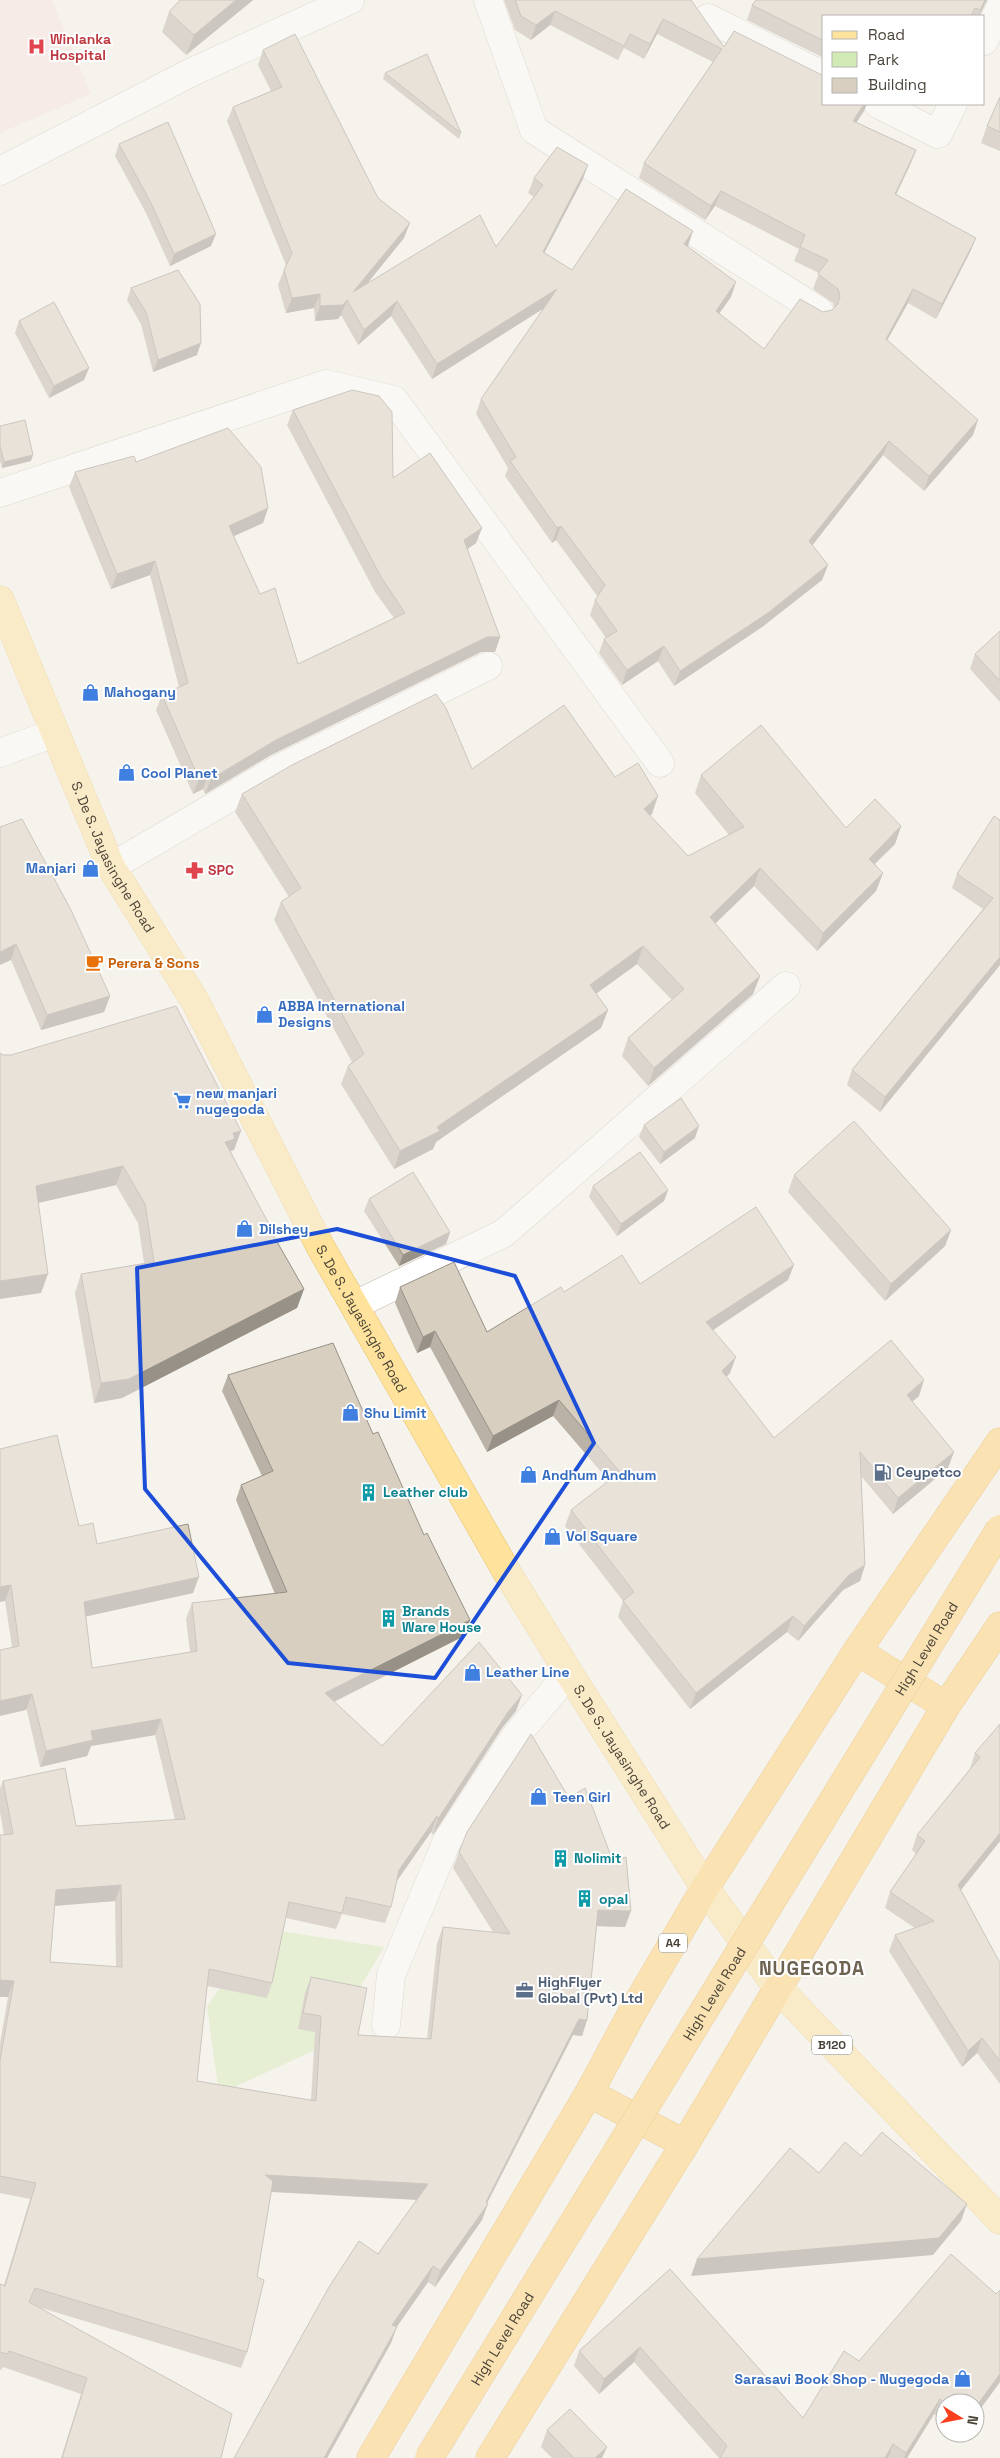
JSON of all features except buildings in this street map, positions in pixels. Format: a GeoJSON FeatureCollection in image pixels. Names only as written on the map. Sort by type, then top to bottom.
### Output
{"type":"FeatureCollection","features":[{"type":"Feature","properties":{"kind":"highway","name":"A4"},"geometry":{"type":"LineString","coordinates":[[371,2458],[590,2093],[633,2011],[705,1888],[857,1650],[1000,1442]]}},
{"type":"Feature","properties":{"kind":"highway","name":"High Level Road"},"geometry":{"type":"LineString","coordinates":[[429,2458],[1000,1529]]}},
{"type":"Feature","properties":{"kind":"highway"},"geometry":{"type":"LineString","coordinates":[[490,2458],[685,2144],[946,1706],[1000,1626]]}},
{"type":"Feature","properties":{"kind":"highway"},"geometry":{"type":"LineString","coordinates":[[857,1650],[946,1706]]}},
{"type":"Feature","properties":{"kind":"highway"},"geometry":{"type":"LineString","coordinates":[[590,2093],[685,2144]]}},
{"type":"Feature","properties":{"kind":"main road","name":"S. De S. Jayasinghe Road"},"geometry":{"type":"LineString","coordinates":[[0,600],[111,867],[195,1001],[320,1246],[508,1574],[705,1888]]}},
{"type":"Feature","properties":{"kind":"main road","name":"B120"},"geometry":{"type":"LineString","coordinates":[[705,1888],[777,1987],[1000,2220]]}},
{"type":"Feature","properties":{"kind":"street"},"geometry":{"type":"LineString","coordinates":[[0,171],[192,72],[350,0]]}},
{"type":"Feature","properties":{"kind":"street"},"geometry":{"type":"LineString","coordinates":[[488,0],[534,130],[819,311]]}},
{"type":"Feature","properties":{"kind":"street"},"geometry":{"type":"LineString","coordinates":[[985,39],[1000,8]]}},
{"type":"Feature","properties":{"kind":"street"},"geometry":{"type":"LineString","coordinates":[[708,18],[822,75]]}},
{"type":"Feature","properties":{"kind":"street"},"geometry":{"type":"LineString","coordinates":[[880,105],[938,134],[952,105]]}},
{"type":"Feature","properties":{"kind":"street"},"geometry":{"type":"LineString","coordinates":[[0,493],[326,384],[394,400],[660,763]]}},
{"type":"Feature","properties":{"kind":"street"},"geometry":{"type":"LineString","coordinates":[[111,867],[278,769],[488,666]]}},
{"type":"Feature","properties":{"kind":"street"},"geometry":{"type":"LineString","coordinates":[[0,753],[54,733]]}},
{"type":"Feature","properties":{"kind":"street"},"geometry":{"type":"LineString","coordinates":[[355,1305],[504,1234],[786,986]]}},
{"type":"Feature","properties":{"kind":"street"},"geometry":{"type":"LineString","coordinates":[[167,1010],[195,1001]]}},
{"type":"Feature","properties":{"kind":"street"},"geometry":{"type":"LineString","coordinates":[[386,2026],[391,1975],[448,1842],[515,1737],[569,1673]]}},
{"type":"Feature","properties":{"kind":"highlighted area"},"geometry":{"type":"Polygon","coordinates":[[[337,1229],[515,1276],[594,1443],[435,1678],[288,1663],[145,1489],[137,1268],[337,1229]]]}},
{"type":"Feature","properties":{"kind":"shaded area","name":"Winlanka Hospital"},"geometry":{"type":"Polygon","coordinates":[[[0,0],[52,0],[91,94],[0,133],[0,0]]]}},
{"type":"Feature","properties":{"kind":"green space"},"geometry":{"type":"Polygon","coordinates":[[[260,1928],[384,1947],[326,2045],[219,2094],[207,2007],[260,1928]]]}},
{"type":"Feature","properties":{"kind":"place","name":"Winlanka Hospital"},"geometry":{"type":"Point","coordinates":[36,47]}},
{"type":"Feature","properties":{"kind":"place","name":"Mahogany"},"geometry":{"type":"Point","coordinates":[90,692]}},
{"type":"Feature","properties":{"kind":"place","name":"Cool Planet"},"geometry":{"type":"Point","coordinates":[127,773]}},
{"type":"Feature","properties":{"kind":"place","name":"Manjari"},"geometry":{"type":"Point","coordinates":[90,868]}},
{"type":"Feature","properties":{"kind":"place","name":"SPC"},"geometry":{"type":"Point","coordinates":[194,870]}},
{"type":"Feature","properties":{"kind":"place","name":"Perera & Sons"},"geometry":{"type":"Point","coordinates":[94,963]}},
{"type":"Feature","properties":{"kind":"place","name":"ABBA International Designs"},"geometry":{"type":"Point","coordinates":[264,1014]}},
{"type":"Feature","properties":{"kind":"place","name":"new manjari nugegoda"},"geometry":{"type":"Point","coordinates":[182,1101]}},
{"type":"Feature","properties":{"kind":"place","name":"Dilshey"},"geometry":{"type":"Point","coordinates":[245,1229]}},
{"type":"Feature","properties":{"kind":"place","name":"Shu Limit"},"geometry":{"type":"Point","coordinates":[350,1413]}},
{"type":"Feature","properties":{"kind":"place","name":"Ceypetco"},"geometry":{"type":"Point","coordinates":[882,1472]}},
{"type":"Feature","properties":{"kind":"place","name":"Andhum Andhum"},"geometry":{"type":"Point","coordinates":[528,1475]}},
{"type":"Feature","properties":{"kind":"place","name":"Leather club"},"geometry":{"type":"Point","coordinates":[369,1492]}},
{"type":"Feature","properties":{"kind":"place","name":"Vol Square"},"geometry":{"type":"Point","coordinates":[552,1536]}},
{"type":"Feature","properties":{"kind":"place","name":"Brands Ware House"},"geometry":{"type":"Point","coordinates":[388,1619]}},
{"type":"Feature","properties":{"kind":"place","name":"Leather Line"},"geometry":{"type":"Point","coordinates":[472,1672]}},
{"type":"Feature","properties":{"kind":"place","name":"Teen Girl"},"geometry":{"type":"Point","coordinates":[539,1797]}},
{"type":"Feature","properties":{"kind":"place","name":"Nolimit"},"geometry":{"type":"Point","coordinates":[560,1858]}},
{"type":"Feature","properties":{"kind":"place","name":"opal"},"geometry":{"type":"Point","coordinates":[585,1899]}},
{"type":"Feature","properties":{"kind":"place","name":"HighFlyer Global (Pvt) Ltd"},"geometry":{"type":"Point","coordinates":[524,1990]}},
{"type":"Feature","properties":{"kind":"place","name":"Sarasavi Book Shop - Nugegoda"},"geometry":{"type":"Point","coordinates":[963,2379]}},
{"type":"Feature","properties":{"kind":"district","name":"NUGEGODA"},"geometry":{"type":"Point","coordinates":[812,1968]}}]}
